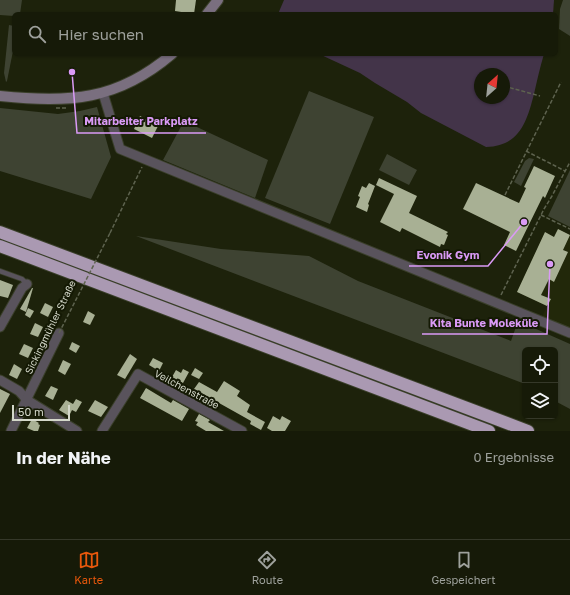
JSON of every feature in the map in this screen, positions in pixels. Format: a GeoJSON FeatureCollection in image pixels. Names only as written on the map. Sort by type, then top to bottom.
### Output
{"type":"FeatureCollection","features":[{"type":"Feature","properties":{"kind":"highway"},"geometry":{"type":"LineString","coordinates":[[0,232],[528,431]]}},
{"type":"Feature","properties":{"kind":"highway"},"geometry":{"type":"LineString","coordinates":[[0,246],[489,431]]}},
{"type":"Feature","properties":{"kind":"main road"},"geometry":{"type":"LineString","coordinates":[[209,12],[218,0]]}},
{"type":"Feature","properties":{"kind":"main road"},"geometry":{"type":"LineString","coordinates":[[0,96],[62,100],[103,93],[138,78],[161,64],[170,56]]}},
{"type":"Feature","properties":{"kind":"street"},"geometry":{"type":"LineString","coordinates":[[103,93],[120,149],[570,333]]}},
{"type":"Feature","properties":{"kind":"street"},"geometry":{"type":"LineString","coordinates":[[0,327],[22,288],[27,284]]}},
{"type":"Feature","properties":{"kind":"street","name":"Sickingmühler Straße"},"geometry":{"type":"LineString","coordinates":[[11,431],[59,333]]}},
{"type":"Feature","properties":{"kind":"street","name":"Veilchenstraße"},"geometry":{"type":"LineString","coordinates":[[102,431],[138,374],[242,431]]}},
{"type":"Feature","properties":{"kind":"street"},"geometry":{"type":"LineString","coordinates":[[0,380],[19,391],[27,400],[77,431]]}},
{"type":"Feature","properties":{"kind":"lane"},"geometry":{"type":"LineString","coordinates":[[0,271],[22,279],[27,284]]}},
{"type":"Feature","properties":{"kind":"path"},"geometry":{"type":"LineString","coordinates":[[505,195],[561,82]]}},
{"type":"Feature","properties":{"kind":"path"},"geometry":{"type":"LineString","coordinates":[[510,88],[540,96]]}},
{"type":"Feature","properties":{"kind":"path"},"geometry":{"type":"LineString","coordinates":[[526,152],[565,171]]}},
{"type":"Feature","properties":{"kind":"path","name":"Sickingmühler Straße"},"geometry":{"type":"LineString","coordinates":[[59,333],[145,160]]}},
{"type":"Feature","properties":{"kind":"path"},"geometry":{"type":"LineString","coordinates":[[496,302],[502,294],[541,215],[570,162]]}},
{"type":"Feature","properties":{"kind":"path"},"geometry":{"type":"LineString","coordinates":[[541,215],[570,229]]}},
{"type":"Feature","properties":{"kind":"shaded area"},"geometry":{"type":"Polygon","coordinates":[[[0,0],[22,0],[20,12],[12,12],[12,16],[0,15],[0,0]]]}},
{"type":"Feature","properties":{"kind":"shaded area"},"geometry":{"type":"Polygon","coordinates":[[[284,0],[554,0],[553,12],[279,12],[284,0]]]}},
{"type":"Feature","properties":{"kind":"shaded area"},"geometry":{"type":"Polygon","coordinates":[[[563,0],[570,0],[570,36],[559,29],[560,9],[563,0]]]}},
{"type":"Feature","properties":{"kind":"shaded area"},"geometry":{"type":"Polygon","coordinates":[[[9,25],[12,26],[12,56],[6,82],[4,73],[9,25]]]}},
{"type":"Feature","properties":{"kind":"shaded area"},"geometry":{"type":"Polygon","coordinates":[[[323,56],[543,56],[525,122],[514,137],[498,146],[486,147],[421,113],[407,102],[360,73],[323,56]]]}},
{"type":"Feature","properties":{"kind":"shaded area"},"geometry":{"type":"Polygon","coordinates":[[[309,91],[374,117],[330,224],[265,198],[309,91]]]}},
{"type":"Feature","properties":{"kind":"shaded area"},"geometry":{"type":"Polygon","coordinates":[[[97,107],[111,157],[91,199],[0,171],[0,108],[58,114],[97,107]]]}},
{"type":"Feature","properties":{"kind":"shaded area"},"geometry":{"type":"Polygon","coordinates":[[[184,121],[268,160],[255,198],[163,160],[184,121]]]}},
{"type":"Feature","properties":{"kind":"shaded area"},"geometry":{"type":"Polygon","coordinates":[[[387,154],[417,170],[409,185],[379,170],[387,154]]]}},
{"type":"Feature","properties":{"kind":"shaded area"},"geometry":{"type":"Polygon","coordinates":[[[529,158],[534,159],[521,186],[514,182],[525,161],[529,158]]]}},
{"type":"Feature","properties":{"kind":"shaded area"},"geometry":{"type":"Polygon","coordinates":[[[570,170],[570,227],[548,216],[570,170]]]}},
{"type":"Feature","properties":{"kind":"shaded area"},"geometry":{"type":"Polygon","coordinates":[[[558,229],[570,235],[570,329],[542,317],[547,306],[517,292],[545,232],[554,237],[558,229]]]}},
{"type":"Feature","properties":{"kind":"shaded area"},"geometry":{"type":"Polygon","coordinates":[[[136,236],[221,249],[309,256],[358,281],[511,341],[518,321],[570,344],[570,409],[558,403],[558,347],[522,347],[522,383],[136,236]]]}},
{"type":"Feature","properties":{"kind":"building"},"geometry":{"type":"Polygon","coordinates":[[[176,0],[196,0],[194,12],[175,11],[176,0]]]}},
{"type":"Feature","properties":{"kind":"building"},"geometry":{"type":"Polygon","coordinates":[[[140,116],[158,126],[152,138],[134,129],[140,116]]]}},
{"type":"Feature","properties":{"kind":"building"},"geometry":{"type":"Polygon","coordinates":[[[534,166],[555,176],[545,198],[543,196],[516,251],[504,245],[510,232],[463,209],[476,183],[519,203],[526,188],[524,187],[534,166]]]}},
{"type":"Feature","properties":{"kind":"building"},"geometry":{"type":"Polygon","coordinates":[[[379,178],[417,196],[409,213],[448,232],[446,234],[448,235],[444,245],[441,244],[440,247],[402,228],[400,232],[380,222],[394,194],[376,185],[379,178]]]}},
{"type":"Feature","properties":{"kind":"building"},"geometry":{"type":"Polygon","coordinates":[[[369,183],[375,186],[368,204],[367,212],[356,207],[362,186],[366,188],[369,183]]]}},
{"type":"Feature","properties":{"kind":"building"},"geometry":{"type":"Polygon","coordinates":[[[558,229],[570,235],[563,250],[568,252],[554,282],[549,279],[541,295],[551,299],[547,306],[517,292],[545,232],[554,237],[558,229]]]}},
{"type":"Feature","properties":{"kind":"building"},"geometry":{"type":"Polygon","coordinates":[[[0,280],[13,285],[8,298],[0,296],[0,280]]]}},
{"type":"Feature","properties":{"kind":"building"},"geometry":{"type":"Polygon","coordinates":[[[33,288],[26,312],[20,309],[33,288]]]}},
{"type":"Feature","properties":{"kind":"building"},"geometry":{"type":"Polygon","coordinates":[[[45,303],[53,307],[48,317],[40,313],[45,303]]]}},
{"type":"Feature","properties":{"kind":"building"},"geometry":{"type":"Polygon","coordinates":[[[28,308],[34,311],[30,318],[25,315],[28,308]]]}},
{"type":"Feature","properties":{"kind":"building"},"geometry":{"type":"Polygon","coordinates":[[[88,311],[95,315],[90,325],[83,322],[88,311]]]}},
{"type":"Feature","properties":{"kind":"building"},"geometry":{"type":"Polygon","coordinates":[[[35,323],[43,327],[38,337],[30,334],[35,323]]]}},
{"type":"Feature","properties":{"kind":"building"},"geometry":{"type":"Polygon","coordinates":[[[72,342],[80,346],[76,353],[69,349],[72,342]]]}},
{"type":"Feature","properties":{"kind":"building"},"geometry":{"type":"Polygon","coordinates":[[[24,344],[33,348],[28,358],[19,354],[24,344]]]}},
{"type":"Feature","properties":{"kind":"building"},"geometry":{"type":"Polygon","coordinates":[[[130,354],[137,359],[125,379],[117,375],[130,354]]]}},
{"type":"Feature","properties":{"kind":"building"},"geometry":{"type":"Polygon","coordinates":[[[153,358],[163,363],[159,371],[149,365],[153,358]]]}},
{"type":"Feature","properties":{"kind":"building"},"geometry":{"type":"Polygon","coordinates":[[[63,360],[71,364],[65,375],[58,371],[63,360]]]}},
{"type":"Feature","properties":{"kind":"building"},"geometry":{"type":"Polygon","coordinates":[[[14,364],[22,369],[17,379],[9,375],[14,364]]]}},
{"type":"Feature","properties":{"kind":"building"},"geometry":{"type":"Polygon","coordinates":[[[195,368],[203,373],[199,379],[191,375],[195,368]]]}},
{"type":"Feature","properties":{"kind":"building"},"geometry":{"type":"Polygon","coordinates":[[[183,369],[189,372],[183,383],[172,377],[176,370],[181,373],[183,369]]]}},
{"type":"Feature","properties":{"kind":"building"},"geometry":{"type":"Polygon","coordinates":[[[224,381],[240,391],[237,396],[250,405],[247,412],[265,422],[261,430],[250,424],[251,421],[194,389],[199,382],[217,392],[224,381]]]}},
{"type":"Feature","properties":{"kind":"building"},"geometry":{"type":"Polygon","coordinates":[[[51,386],[58,389],[53,400],[45,396],[51,386]]]}},
{"type":"Feature","properties":{"kind":"building"},"geometry":{"type":"Polygon","coordinates":[[[146,388],[171,403],[173,400],[189,409],[182,421],[140,398],[146,388]]]}},
{"type":"Feature","properties":{"kind":"building"},"geometry":{"type":"Polygon","coordinates":[[[0,389],[10,394],[0,413],[0,389]]]}},
{"type":"Feature","properties":{"kind":"building"},"geometry":{"type":"Polygon","coordinates":[[[76,399],[82,402],[76,412],[72,410],[69,416],[59,410],[66,400],[73,404],[76,399]]]}},
{"type":"Feature","properties":{"kind":"building"},"geometry":{"type":"Polygon","coordinates":[[[95,400],[108,407],[101,417],[88,411],[95,400]]]}},
{"type":"Feature","properties":{"kind":"building"},"geometry":{"type":"Polygon","coordinates":[[[199,414],[210,420],[208,422],[224,431],[206,431],[196,425],[198,422],[195,421],[199,414]]]}},
{"type":"Feature","properties":{"kind":"building"},"geometry":{"type":"Polygon","coordinates":[[[273,416],[280,420],[282,416],[291,421],[285,431],[272,431],[267,428],[273,416]]]}},
{"type":"Feature","properties":{"kind":"building"},"geometry":{"type":"Polygon","coordinates":[[[32,419],[40,425],[38,431],[27,428],[32,419]]]}},
{"type":"Feature","properties":{"kind":"place","name":"Mitarbeiter Parkplatz"},"geometry":{"type":"Point","coordinates":[72,72]}},
{"type":"Feature","properties":{"kind":"place","name":"Evonik Gym"},"geometry":{"type":"Point","coordinates":[524,222]}},
{"type":"Feature","properties":{"kind":"place","name":"Kita Bunte Moleküle"},"geometry":{"type":"Point","coordinates":[550,264]}}]}
